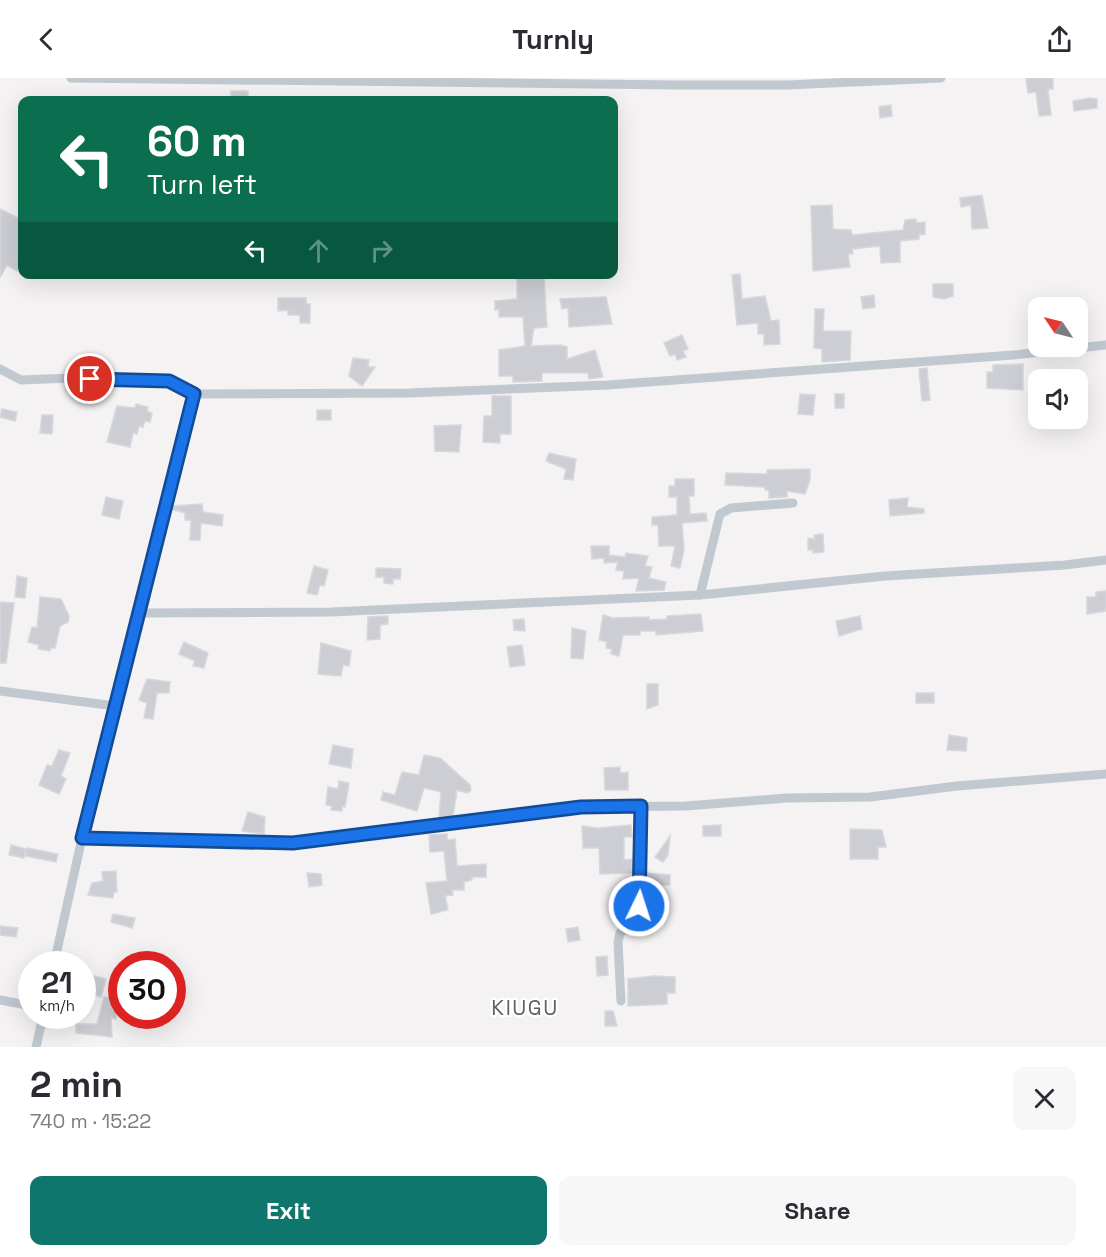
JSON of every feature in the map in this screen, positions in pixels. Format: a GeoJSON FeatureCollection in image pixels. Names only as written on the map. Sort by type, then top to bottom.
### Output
{"type":"FeatureCollection","features":[{"type":"Feature","properties":{"kind":"street"},"geometry":{"type":"LineString","coordinates":[[71,78],[677,86],[788,85],[940,78]]}},
{"type":"Feature","properties":{"kind":"street"},"geometry":{"type":"LineString","coordinates":[[0,369],[21,380],[70,378],[169,381],[194,394],[410,393],[608,385],[1013,355],[1106,345]]}},
{"type":"Feature","properties":{"kind":"street"},"geometry":{"type":"LineString","coordinates":[[57,951],[82,838],[194,394]]}},
{"type":"Feature","properties":{"kind":"street"},"geometry":{"type":"LineString","coordinates":[[700,595],[720,514],[731,508],[793,503]]}},
{"type":"Feature","properties":{"kind":"street"},"geometry":{"type":"LineString","coordinates":[[139,612],[331,612],[700,595],[885,576],[1065,565],[1106,560]]}},
{"type":"Feature","properties":{"kind":"street"},"geometry":{"type":"LineString","coordinates":[[0,691],[115,706]]}},
{"type":"Feature","properties":{"kind":"street"},"geometry":{"type":"LineString","coordinates":[[82,838],[293,843],[581,807],[870,797],[957,786],[1106,774]]}},
{"type":"Feature","properties":{"kind":"street"},"geometry":{"type":"LineString","coordinates":[[621,1001],[618,942],[620,933],[635,922],[637,915],[641,806]]}},
{"type":"Feature","properties":{"kind":"street"},"geometry":{"type":"LineString","coordinates":[[0,1000],[18,1003]]}},
{"type":"Feature","properties":{"kind":"street"},"geometry":{"type":"LineString","coordinates":[[36,1047],[40,1029]]}},
{"type":"Feature","properties":{"kind":"building"},"geometry":{"type":"Polygon","coordinates":[[[1026,78],[1053,78],[1053,89],[1048,89],[1051,115],[1039,116],[1036,92],[1028,93],[1026,78]]]}},
{"type":"Feature","properties":{"kind":"building"},"geometry":{"type":"Polygon","coordinates":[[[231,91],[248,91],[248,96],[231,96],[231,91]]]}},
{"type":"Feature","properties":{"kind":"building"},"geometry":{"type":"Polygon","coordinates":[[[1097,99],[1097,108],[1074,111],[1073,101],[1097,99]]]}},
{"type":"Feature","properties":{"kind":"building"},"geometry":{"type":"Polygon","coordinates":[[[891,105],[892,116],[880,118],[879,107],[891,105]]]}},
{"type":"Feature","properties":{"kind":"building"},"geometry":{"type":"Polygon","coordinates":[[[982,195],[988,228],[972,229],[971,205],[961,207],[960,198],[982,195]]]}},
{"type":"Feature","properties":{"kind":"building"},"geometry":{"type":"Polygon","coordinates":[[[832,205],[833,229],[851,230],[852,235],[903,230],[905,220],[916,219],[916,223],[925,222],[925,234],[919,235],[919,239],[900,241],[900,262],[881,263],[880,246],[852,249],[853,254],[848,254],[850,267],[813,271],[811,206],[832,205]]]}},
{"type":"Feature","properties":{"kind":"building"},"geometry":{"type":"Polygon","coordinates":[[[0,209],[18,218],[18,269],[17,271],[7,265],[0,278],[0,209]]]}},
{"type":"Feature","properties":{"kind":"building"},"geometry":{"type":"Polygon","coordinates":[[[740,274],[742,299],[765,296],[771,321],[779,320],[780,344],[764,345],[764,334],[758,334],[758,323],[737,325],[732,275],[740,274]]]}},
{"type":"Feature","properties":{"kind":"building"},"geometry":{"type":"Polygon","coordinates":[[[517,279],[544,279],[547,327],[534,328],[531,346],[561,345],[567,347],[567,359],[595,350],[603,377],[589,379],[588,373],[542,373],[542,381],[513,382],[513,376],[499,376],[499,350],[525,346],[523,317],[499,317],[499,309],[495,310],[495,301],[517,299],[517,279]]]}},
{"type":"Feature","properties":{"kind":"building"},"geometry":{"type":"Polygon","coordinates":[[[933,284],[953,284],[953,296],[944,299],[933,297],[933,284]]]}},
{"type":"Feature","properties":{"kind":"building"},"geometry":{"type":"Polygon","coordinates":[[[874,295],[875,307],[863,309],[861,297],[874,295]]]}},
{"type":"Feature","properties":{"kind":"building"},"geometry":{"type":"Polygon","coordinates":[[[606,297],[612,324],[569,327],[568,308],[562,309],[560,299],[606,297]]]}},
{"type":"Feature","properties":{"kind":"building"},"geometry":{"type":"Polygon","coordinates":[[[278,298],[306,298],[306,304],[310,304],[310,323],[300,323],[300,315],[288,315],[288,310],[278,311],[278,298]]]}},
{"type":"Feature","properties":{"kind":"building"},"geometry":{"type":"Polygon","coordinates":[[[815,309],[824,309],[823,331],[851,331],[850,360],[822,362],[822,349],[814,348],[815,309]]]}},
{"type":"Feature","properties":{"kind":"building"},"geometry":{"type":"Polygon","coordinates":[[[682,335],[688,349],[683,351],[686,357],[677,360],[675,354],[670,356],[664,343],[682,335]]]}},
{"type":"Feature","properties":{"kind":"building"},"geometry":{"type":"Polygon","coordinates":[[[353,358],[369,360],[368,367],[375,367],[362,386],[349,376],[353,358]]]}},
{"type":"Feature","properties":{"kind":"building"},"geometry":{"type":"Polygon","coordinates":[[[1023,364],[1023,390],[987,388],[987,372],[993,372],[993,365],[1023,364]]]}},
{"type":"Feature","properties":{"kind":"building"},"geometry":{"type":"Polygon","coordinates":[[[927,368],[930,400],[922,401],[919,369],[927,368]]]}},
{"type":"Feature","properties":{"kind":"building"},"geometry":{"type":"Polygon","coordinates":[[[800,394],[815,395],[813,415],[798,414],[800,394]]]}},
{"type":"Feature","properties":{"kind":"building"},"geometry":{"type":"Polygon","coordinates":[[[835,394],[844,394],[844,408],[835,408],[835,394]]]}},
{"type":"Feature","properties":{"kind":"building"},"geometry":{"type":"Polygon","coordinates":[[[492,396],[511,396],[511,434],[500,434],[500,443],[483,442],[484,416],[492,416],[492,396]]]}},
{"type":"Feature","properties":{"kind":"building"},"geometry":{"type":"Polygon","coordinates":[[[136,404],[148,407],[147,411],[152,413],[150,422],[145,421],[143,427],[139,426],[137,434],[133,433],[130,447],[107,442],[117,406],[135,408],[136,404]]]}},
{"type":"Feature","properties":{"kind":"building"},"geometry":{"type":"Polygon","coordinates":[[[2,409],[17,412],[15,421],[0,417],[2,409]]]}},
{"type":"Feature","properties":{"kind":"building"},"geometry":{"type":"Polygon","coordinates":[[[317,410],[331,410],[331,420],[317,420],[317,410]]]}},
{"type":"Feature","properties":{"kind":"building"},"geometry":{"type":"Polygon","coordinates":[[[42,415],[53,415],[52,434],[40,433],[42,415]]]}},
{"type":"Feature","properties":{"kind":"building"},"geometry":{"type":"Polygon","coordinates":[[[461,425],[459,452],[435,451],[434,426],[461,425]]]}},
{"type":"Feature","properties":{"kind":"building"},"geometry":{"type":"Polygon","coordinates":[[[549,453],[576,459],[573,480],[564,479],[566,469],[546,461],[549,453]]]}},
{"type":"Feature","properties":{"kind":"building"},"geometry":{"type":"Polygon","coordinates":[[[810,469],[810,480],[805,494],[787,491],[787,497],[769,498],[769,490],[765,490],[765,487],[725,485],[726,473],[767,474],[767,470],[810,469]]]}},
{"type":"Feature","properties":{"kind":"building"},"geometry":{"type":"Polygon","coordinates":[[[675,479],[694,479],[694,496],[689,496],[690,514],[706,513],[707,521],[682,523],[684,550],[680,568],[671,566],[675,546],[659,546],[658,525],[652,525],[652,517],[677,515],[677,497],[669,497],[669,486],[675,486],[675,479]]]}},
{"type":"Feature","properties":{"kind":"building"},"geometry":{"type":"Polygon","coordinates":[[[106,497],[123,501],[119,519],[102,515],[106,497]]]}},
{"type":"Feature","properties":{"kind":"building"},"geometry":{"type":"Polygon","coordinates":[[[908,498],[907,507],[924,509],[924,513],[890,516],[889,500],[908,498]]]}},
{"type":"Feature","properties":{"kind":"building"},"geometry":{"type":"Polygon","coordinates":[[[202,504],[203,512],[223,515],[222,526],[201,523],[200,540],[190,540],[191,520],[185,520],[185,513],[171,509],[172,506],[202,504]]]}},
{"type":"Feature","properties":{"kind":"building"},"geometry":{"type":"Polygon","coordinates":[[[823,534],[824,552],[813,553],[813,550],[808,550],[808,538],[815,539],[814,535],[823,534]]]}},
{"type":"Feature","properties":{"kind":"building"},"geometry":{"type":"Polygon","coordinates":[[[591,546],[609,546],[609,555],[625,557],[626,553],[648,556],[645,566],[652,567],[649,578],[666,582],[664,590],[636,591],[639,578],[623,579],[624,571],[616,570],[618,562],[604,563],[604,558],[592,559],[591,546]]]}},
{"type":"Feature","properties":{"kind":"building"},"geometry":{"type":"Polygon","coordinates":[[[314,566],[328,570],[324,586],[320,585],[317,595],[307,593],[314,566]]]}},
{"type":"Feature","properties":{"kind":"building"},"geometry":{"type":"Polygon","coordinates":[[[376,568],[401,569],[400,579],[393,579],[393,584],[384,583],[384,577],[376,577],[376,568]]]}},
{"type":"Feature","properties":{"kind":"building"},"geometry":{"type":"Polygon","coordinates":[[[17,576],[27,578],[25,598],[15,597],[17,576]]]}},
{"type":"Feature","properties":{"kind":"building"},"geometry":{"type":"Polygon","coordinates":[[[1106,591],[1106,611],[1087,614],[1087,597],[1096,597],[1096,592],[1106,591]]]}},
{"type":"Feature","properties":{"kind":"building"},"geometry":{"type":"Polygon","coordinates":[[[40,597],[61,599],[69,616],[68,622],[60,626],[55,648],[51,648],[50,651],[38,649],[39,645],[28,642],[32,627],[37,628],[40,597]]]}},
{"type":"Feature","properties":{"kind":"building"},"geometry":{"type":"Polygon","coordinates":[[[0,602],[14,603],[6,663],[0,663],[0,602]]]}},
{"type":"Feature","properties":{"kind":"building"},"geometry":{"type":"Polygon","coordinates":[[[701,614],[703,631],[656,635],[656,631],[640,631],[640,635],[623,635],[619,656],[611,654],[612,649],[606,648],[607,642],[599,640],[603,615],[613,618],[649,617],[649,620],[667,619],[667,616],[701,614]]]}},
{"type":"Feature","properties":{"kind":"building"},"geometry":{"type":"Polygon","coordinates":[[[388,616],[388,624],[380,625],[380,639],[367,640],[368,617],[388,616]]]}},
{"type":"Feature","properties":{"kind":"building"},"geometry":{"type":"Polygon","coordinates":[[[860,616],[862,629],[839,636],[836,621],[860,616]]]}},
{"type":"Feature","properties":{"kind":"building"},"geometry":{"type":"Polygon","coordinates":[[[524,619],[525,631],[514,630],[513,620],[524,619]]]}},
{"type":"Feature","properties":{"kind":"building"},"geometry":{"type":"Polygon","coordinates":[[[572,628],[586,631],[583,659],[571,658],[572,628]]]}},
{"type":"Feature","properties":{"kind":"building"},"geometry":{"type":"Polygon","coordinates":[[[184,642],[208,653],[204,668],[193,666],[195,661],[179,654],[184,642]]]}},
{"type":"Feature","properties":{"kind":"building"},"geometry":{"type":"Polygon","coordinates":[[[321,643],[351,651],[349,666],[343,665],[341,676],[318,674],[321,643]]]}},
{"type":"Feature","properties":{"kind":"building"},"geometry":{"type":"Polygon","coordinates":[[[522,645],[525,665],[510,667],[507,647],[522,645]]]}},
{"type":"Feature","properties":{"kind":"building"},"geometry":{"type":"Polygon","coordinates":[[[147,679],[170,682],[169,693],[157,693],[153,719],[144,718],[147,703],[139,700],[147,679]]]}},
{"type":"Feature","properties":{"kind":"building"},"geometry":{"type":"Polygon","coordinates":[[[647,684],[658,684],[658,705],[647,709],[647,684]]]}},
{"type":"Feature","properties":{"kind":"building"},"geometry":{"type":"Polygon","coordinates":[[[916,693],[934,693],[934,703],[916,703],[916,693]]]}},
{"type":"Feature","properties":{"kind":"building"},"geometry":{"type":"Polygon","coordinates":[[[949,735],[967,738],[966,751],[947,750],[949,735]]]}},
{"type":"Feature","properties":{"kind":"building"},"geometry":{"type":"Polygon","coordinates":[[[333,745],[353,749],[351,768],[329,764],[333,745]]]}},
{"type":"Feature","properties":{"kind":"building"},"geometry":{"type":"Polygon","coordinates":[[[59,750],[70,753],[61,776],[66,779],[59,794],[39,785],[47,765],[52,766],[59,750]]]}},
{"type":"Feature","properties":{"kind":"building"},"geometry":{"type":"Polygon","coordinates":[[[424,755],[440,758],[470,785],[471,790],[467,793],[457,790],[453,816],[439,818],[441,792],[424,788],[417,811],[381,800],[383,792],[395,795],[402,772],[419,775],[424,755]]]}},
{"type":"Feature","properties":{"kind":"building"},"geometry":{"type":"Polygon","coordinates":[[[620,767],[620,773],[628,772],[628,790],[605,790],[604,768],[620,767]]]}},
{"type":"Feature","properties":{"kind":"building"},"geometry":{"type":"Polygon","coordinates":[[[339,781],[349,783],[345,807],[342,806],[342,811],[331,810],[332,806],[326,805],[328,787],[338,789],[339,781]]]}},
{"type":"Feature","properties":{"kind":"building"},"geometry":{"type":"Polygon","coordinates":[[[248,812],[265,817],[264,834],[242,831],[248,812]]]}},
{"type":"Feature","properties":{"kind":"building"},"geometry":{"type":"Polygon","coordinates":[[[631,825],[632,837],[624,837],[624,860],[632,859],[632,873],[600,874],[599,848],[583,848],[582,826],[598,828],[631,825]]]}},
{"type":"Feature","properties":{"kind":"building"},"geometry":{"type":"Polygon","coordinates":[[[721,825],[721,836],[703,836],[703,826],[721,825]]]}},
{"type":"Feature","properties":{"kind":"building"},"geometry":{"type":"Polygon","coordinates":[[[850,829],[882,830],[886,847],[878,847],[878,859],[850,859],[850,829]]]}},
{"type":"Feature","properties":{"kind":"building"},"geometry":{"type":"Polygon","coordinates":[[[447,834],[447,840],[455,839],[457,866],[486,864],[486,877],[472,877],[472,880],[464,882],[464,890],[452,890],[453,895],[445,896],[448,910],[431,914],[426,883],[447,881],[444,851],[430,852],[429,835],[447,834]]]}},
{"type":"Feature","properties":{"kind":"building"},"geometry":{"type":"Polygon","coordinates":[[[670,836],[668,855],[663,862],[655,857],[670,836]]]}},
{"type":"Feature","properties":{"kind":"building"},"geometry":{"type":"Polygon","coordinates":[[[11,845],[26,849],[24,858],[9,855],[11,845]]]}},
{"type":"Feature","properties":{"kind":"building"},"geometry":{"type":"Polygon","coordinates":[[[27,848],[58,854],[56,862],[25,856],[27,848]]]}},
{"type":"Feature","properties":{"kind":"building"},"geometry":{"type":"Polygon","coordinates":[[[116,871],[117,892],[114,892],[113,898],[88,895],[92,883],[103,881],[102,872],[116,871]]]}},
{"type":"Feature","properties":{"kind":"building"},"geometry":{"type":"Polygon","coordinates":[[[307,873],[321,874],[322,885],[309,887],[307,873]]]}},
{"type":"Feature","properties":{"kind":"building"},"geometry":{"type":"Polygon","coordinates":[[[646,873],[670,875],[670,885],[662,885],[658,896],[652,897],[650,885],[646,885],[646,873]]]}},
{"type":"Feature","properties":{"kind":"building"},"geometry":{"type":"Polygon","coordinates":[[[113,914],[135,918],[132,928],[111,922],[113,914]]]}},
{"type":"Feature","properties":{"kind":"building"},"geometry":{"type":"Polygon","coordinates":[[[0,926],[18,928],[16,937],[0,935],[0,926]]]}},
{"type":"Feature","properties":{"kind":"building"},"geometry":{"type":"Polygon","coordinates":[[[578,927],[580,940],[568,942],[566,929],[578,927]]]}},
{"type":"Feature","properties":{"kind":"building"},"geometry":{"type":"Polygon","coordinates":[[[607,956],[608,975],[597,976],[596,957],[607,956]]]}},
{"type":"Feature","properties":{"kind":"building"},"geometry":{"type":"Polygon","coordinates":[[[96,976],[106,979],[101,997],[96,995],[96,976]]]}},
{"type":"Feature","properties":{"kind":"building"},"geometry":{"type":"Polygon","coordinates":[[[654,976],[675,977],[675,993],[667,993],[667,1004],[628,1006],[628,979],[654,976]]]}},
{"type":"Feature","properties":{"kind":"building"},"geometry":{"type":"Polygon","coordinates":[[[104,997],[108,998],[108,1029],[112,1029],[112,1037],[76,1033],[76,1029],[96,1029],[104,997]]]}},
{"type":"Feature","properties":{"kind":"building"},"geometry":{"type":"Polygon","coordinates":[[[605,1011],[613,1011],[617,1026],[605,1026],[605,1011]]]}},
{"type":"Feature","properties":{"kind":"district","name":"KIUGU"},"geometry":{"type":"Point","coordinates":[525,1007]}},
{"type":"Feature","properties":{"kind":"route"},"geometry":{"type":"LineString","coordinates":[[90,379],[169,381],[194,394],[82,838],[161,842],[293,843],[491,816],[581,807],[641,806],[639,906]]}}]}
